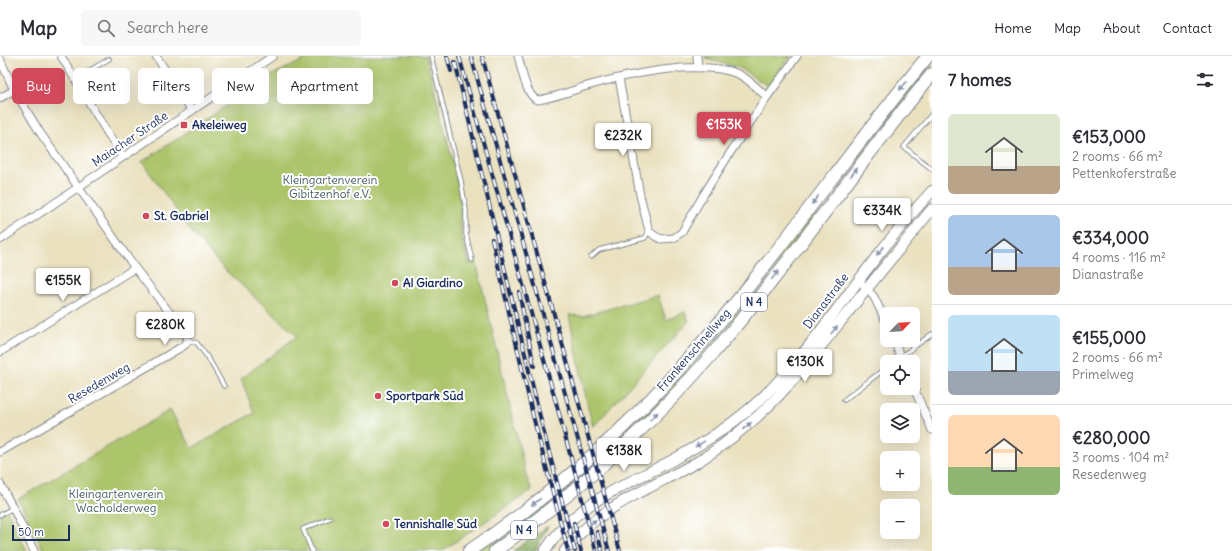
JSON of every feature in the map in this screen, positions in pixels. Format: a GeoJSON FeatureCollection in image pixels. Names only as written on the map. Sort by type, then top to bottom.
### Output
{"type":"FeatureCollection","features":[{"type":"Feature","properties":{"kind":"highway","name":"Frankenschnellweg"},"geometry":{"type":"LineString","coordinates":[[469,551],[566,478],[632,418],[665,384],[730,310],[871,127],[928,56]]}},
{"type":"Feature","properties":{"kind":"highway","name":"Frankenschnellweg"},"geometry":{"type":"LineString","coordinates":[[495,551],[552,508],[606,463],[636,435],[690,378],[724,340],[772,280],[932,74]]}},
{"type":"Feature","properties":{"kind":"main road","name":"Dianastraße"},"geometry":{"type":"LineString","coordinates":[[545,551],[554,538],[567,524],[591,504],[609,492],[694,448],[727,427],[774,386],[802,355],[896,233],[932,191]]}},
{"type":"Feature","properties":{"kind":"main road","name":"Dianastraße"},"geometry":{"type":"LineString","coordinates":[[565,551],[579,534],[599,517],[624,501],[710,454],[764,411],[798,374],[932,209]]}},
{"type":"Feature","properties":{"kind":"street"},"geometry":{"type":"LineString","coordinates":[[61,56],[73,76]]}},
{"type":"Feature","properties":{"kind":"street"},"geometry":{"type":"LineString","coordinates":[[156,56],[192,110]]}},
{"type":"Feature","properties":{"kind":"street","name":"Maiacher Straße"},"geometry":{"type":"LineString","coordinates":[[0,240],[273,56]]}},
{"type":"Feature","properties":{"kind":"street"},"geometry":{"type":"LineString","coordinates":[[518,56],[528,92],[537,100],[608,80],[666,70],[698,68],[717,69],[738,74],[767,97]]}},
{"type":"Feature","properties":{"kind":"street"},"geometry":{"type":"LineString","coordinates":[[697,56],[698,68]]}},
{"type":"Feature","properties":{"kind":"street"},"geometry":{"type":"LineString","coordinates":[[619,78],[640,195],[649,231],[655,236],[664,239],[674,238],[682,232],[704,194],[767,97],[797,56]]}},
{"type":"Feature","properties":{"kind":"street"},"geometry":{"type":"LineString","coordinates":[[0,59],[12,86]]}},
{"type":"Feature","properties":{"kind":"street"},"geometry":{"type":"LineString","coordinates":[[0,98],[12,91]]}},
{"type":"Feature","properties":{"kind":"street"},"geometry":{"type":"LineString","coordinates":[[23,104],[41,134],[78,187],[135,268],[186,334],[188,340]]}},
{"type":"Feature","properties":{"kind":"street"},"geometry":{"type":"LineString","coordinates":[[90,104],[122,157]]}},
{"type":"Feature","properties":{"kind":"street"},"geometry":{"type":"LineString","coordinates":[[0,352],[135,268]]}},
{"type":"Feature","properties":{"kind":"street"},"geometry":{"type":"LineString","coordinates":[[859,280],[868,288],[880,308]]}},
{"type":"Feature","properties":{"kind":"street","name":"Resedenweg"},"geometry":{"type":"LineString","coordinates":[[0,452],[185,345],[188,340]]}},
{"type":"Feature","properties":{"kind":"street"},"geometry":{"type":"LineString","coordinates":[[917,395],[932,430]]}},
{"type":"Feature","properties":{"kind":"street"},"geometry":{"type":"LineString","coordinates":[[0,484],[34,551]]}},
{"type":"Feature","properties":{"kind":"lane"},"geometry":{"type":"LineString","coordinates":[[431,56],[461,181],[466,210],[466,234],[472,260]]}},
{"type":"Feature","properties":{"kind":"lane"},"geometry":{"type":"LineString","coordinates":[[94,68],[109,59]]}},
{"type":"Feature","properties":{"kind":"lane"},"geometry":{"type":"LineString","coordinates":[[932,114],[904,147],[932,169]]}},
{"type":"Feature","properties":{"kind":"lane"},"geometry":{"type":"LineString","coordinates":[[591,257],[599,250],[645,238],[649,231]]}},
{"type":"Feature","properties":{"kind":"lane"},"geometry":{"type":"LineString","coordinates":[[906,355],[932,334]]}},
{"type":"Feature","properties":{"kind":"lane"},"geometry":{"type":"LineString","coordinates":[[188,340],[197,344],[210,361],[224,386]]}},
{"type":"Feature","properties":{"kind":"lane"},"geometry":{"type":"LineString","coordinates":[[844,400],[880,372]]}},
{"type":"Feature","properties":{"kind":"lane"},"geometry":{"type":"LineString","coordinates":[[0,515],[13,508]]}},
{"type":"Feature","properties":{"kind":"lane"},"geometry":{"type":"LineString","coordinates":[[312,551],[303,529],[330,518]]}},
{"type":"Feature","properties":{"kind":"green space"},"geometry":{"type":"Polygon","coordinates":[[[313,56],[426,56],[458,183],[461,205],[461,234],[469,263],[476,261],[527,479],[532,490],[442,551],[44,551],[18,499],[170,410],[192,448],[254,413],[241,379],[297,336],[225,270],[193,234],[142,162],[229,104],[269,104],[269,77],[277,73],[277,104],[373,104],[373,68],[287,68],[313,56]]]}},
{"type":"Feature","properties":{"kind":"green space"},"geometry":{"type":"Polygon","coordinates":[[[705,56],[791,56],[768,86],[740,68],[706,59],[705,56]]]}},
{"type":"Feature","properties":{"kind":"green space"},"geometry":{"type":"Polygon","coordinates":[[[932,59],[932,67],[875,137],[765,281],[668,394],[600,461],[599,455],[638,419],[932,59]]]}},
{"type":"Feature","properties":{"kind":"green space"},"geometry":{"type":"Polygon","coordinates":[[[658,295],[666,320],[685,312],[689,321],[593,427],[569,315],[583,316],[658,295]]]}},
{"type":"Feature","properties":{"kind":"green space"},"geometry":{"type":"Polygon","coordinates":[[[550,497],[552,503],[486,551],[476,551],[550,497]]]}},
{"type":"Feature","properties":{"kind":"green space"},"geometry":{"type":"Polygon","coordinates":[[[6,508],[27,551],[0,551],[0,511],[6,508]]]}},
{"type":"Feature","properties":{"kind":"green space"},"geometry":{"type":"Polygon","coordinates":[[[548,526],[535,551],[513,551],[548,526]]]}},
{"type":"Feature","properties":{"kind":"railway"},"geometry":{"type":"LineString","coordinates":[[447,56],[451,71]]}},
{"type":"Feature","properties":{"kind":"railway"},"geometry":{"type":"LineString","coordinates":[[459,56],[596,551]]}},
{"type":"Feature","properties":{"kind":"railway"},"geometry":{"type":"LineString","coordinates":[[471,56],[609,551]]}},
{"type":"Feature","properties":{"kind":"railway"},"geometry":{"type":"LineString","coordinates":[[482,56],[620,551]]}},
{"type":"Feature","properties":{"kind":"railway"},"geometry":{"type":"LineString","coordinates":[[455,62],[543,429],[575,551]]}},
{"type":"Feature","properties":{"kind":"railway"},"geometry":{"type":"LineString","coordinates":[[492,239],[533,416],[568,551]]}},
{"type":"Feature","properties":{"kind":"railway"},"geometry":{"type":"LineString","coordinates":[[519,292],[534,366]]}},
{"type":"Feature","properties":{"kind":"railway"},"geometry":{"type":"LineString","coordinates":[[574,523],[581,551]]}},
{"type":"Feature","properties":{"kind":"railway"},"geometry":{"type":"LineString","coordinates":[[597,532],[602,551]]}},
{"type":"Feature","properties":{"kind":"place","name":"Akeleiweg"},"geometry":{"type":"Point","coordinates":[184,125]}},
{"type":"Feature","properties":{"kind":"place","name":"St. Gabriel"},"geometry":{"type":"Point","coordinates":[146,216]}},
{"type":"Feature","properties":{"kind":"place","name":"Al Giardino"},"geometry":{"type":"Point","coordinates":[395,283]}},
{"type":"Feature","properties":{"kind":"place","name":"Sportpark Süd"},"geometry":{"type":"Point","coordinates":[378,396]}},
{"type":"Feature","properties":{"kind":"place","name":"Tennishalle Süd"},"geometry":{"type":"Point","coordinates":[386,524]}},
{"type":"Feature","properties":{"kind":"park label","name":"Kleingartenverein Gibitzenhof e.V."},"geometry":{"type":"Point","coordinates":[330,187]}},
{"type":"Feature","properties":{"kind":"park label","name":"Kleingartenverein Wacholderweg"},"geometry":{"type":"Point","coordinates":[116,501]}}]}
